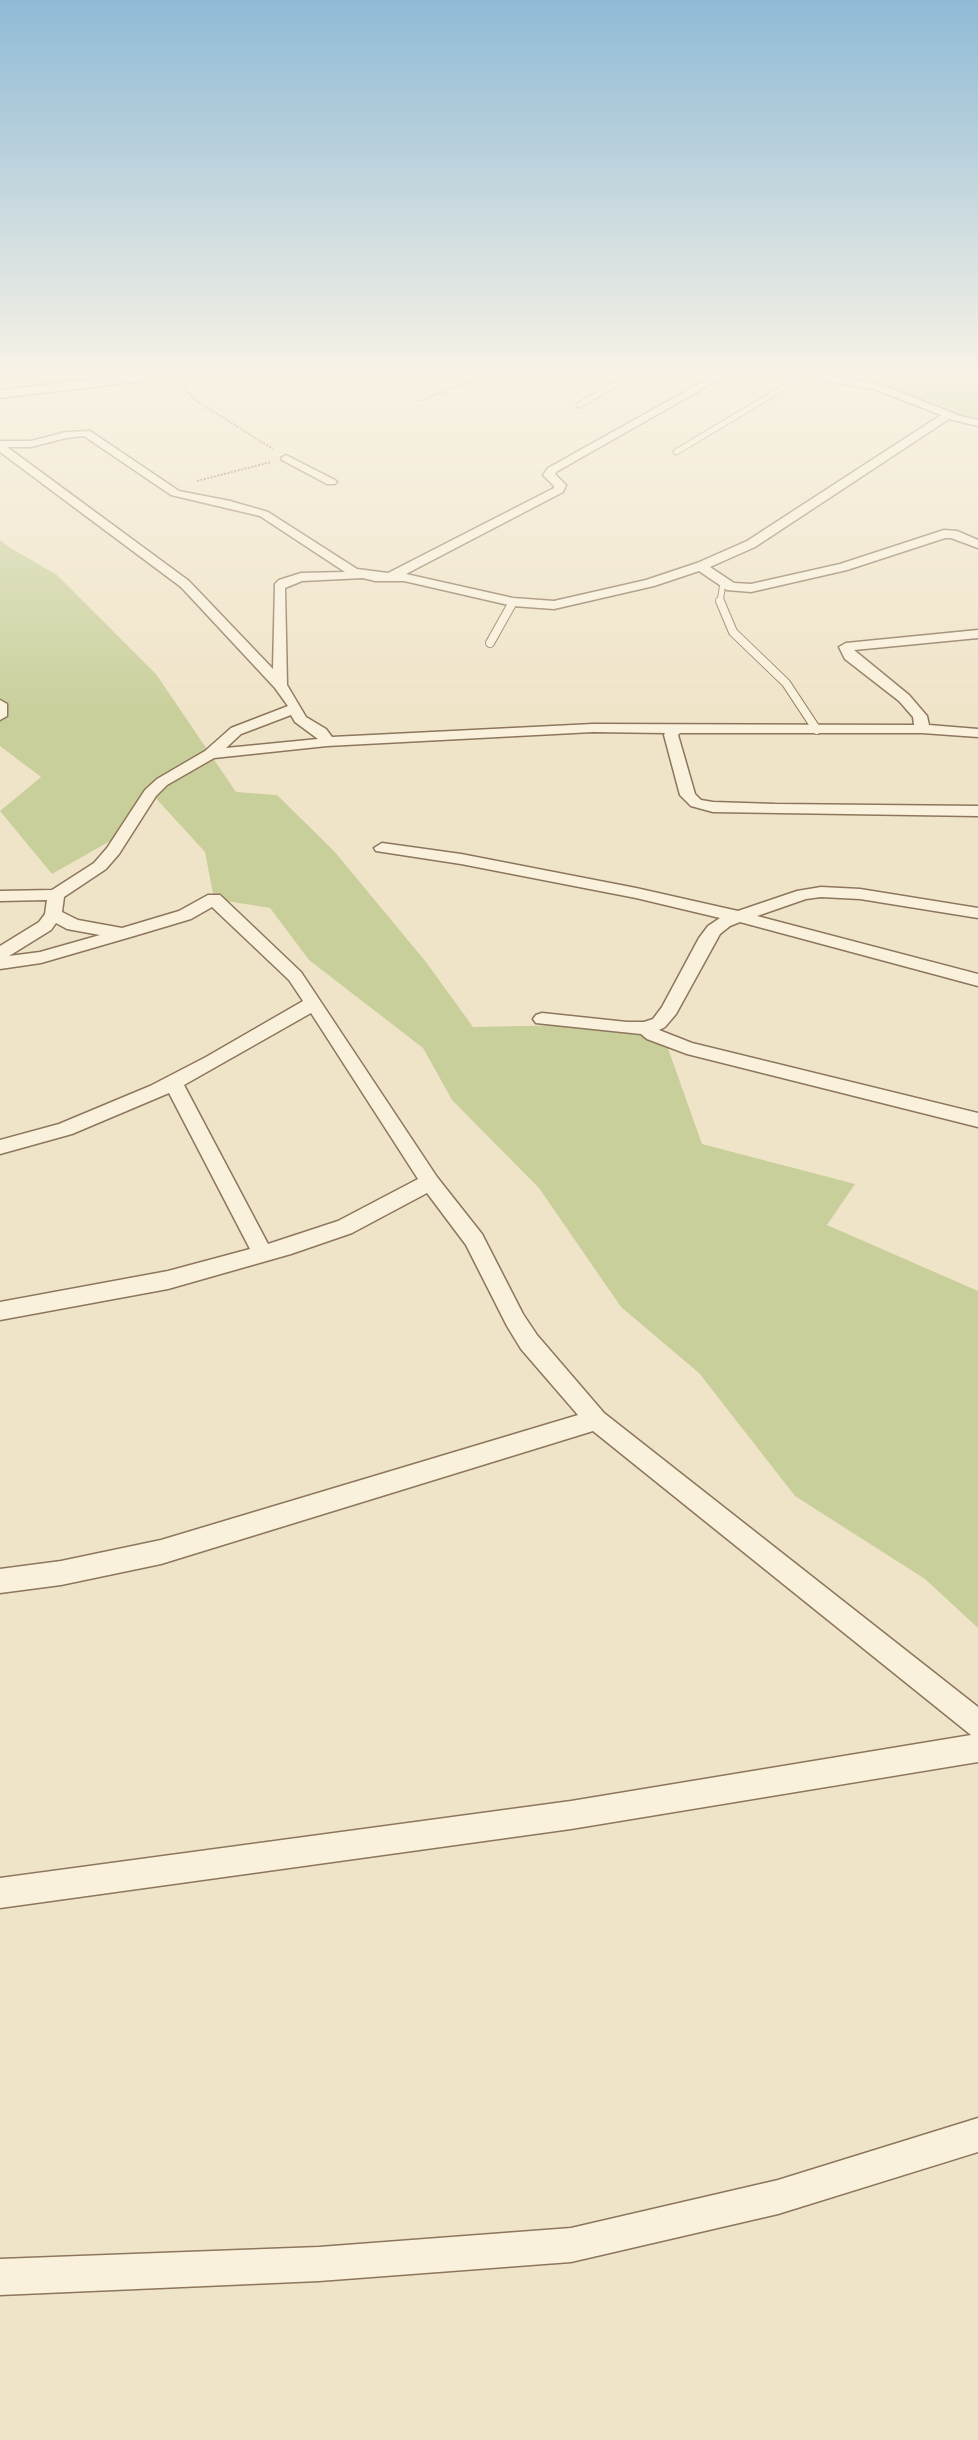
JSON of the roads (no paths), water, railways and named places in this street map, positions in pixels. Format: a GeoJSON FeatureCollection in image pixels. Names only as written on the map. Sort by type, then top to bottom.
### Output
{"type":"FeatureCollection","features":[{"type":"Feature","properties":{"kind":"street"},"geometry":{"type":"LineString","coordinates":[[60,490],[185,584],[280,685],[296,708],[300,719],[321,732],[327,742]]}},
{"type":"Feature","properties":{"kind":"street"},"geometry":{"type":"LineString","coordinates":[[169,490],[264,514],[342,565],[363,576]]}},
{"type":"Feature","properties":{"kind":"street"},"geometry":{"type":"LineString","coordinates":[[389,577],[559,490]]}},
{"type":"Feature","properties":{"kind":"street"},"geometry":{"type":"LineString","coordinates":[[280,685],[279,587],[291,579],[389,577],[422,580],[513,602],[539,605],[567,603],[650,583],[701,566],[751,544],[834,490]]}},
{"type":"Feature","properties":{"kind":"street"},"geometry":{"type":"LineString","coordinates":[[701,566],[723,583],[739,588],[752,588],[863,561],[944,534],[952,534],[978,544]]}},
{"type":"Feature","properties":{"kind":"street"},"geometry":{"type":"LineString","coordinates":[[922,729],[920,716],[904,698],[850,656],[846,647],[978,634]]}},
{"type":"Feature","properties":{"kind":"street"},"geometry":{"type":"LineString","coordinates":[[0,704],[0,716]]}},
{"type":"Feature","properties":{"kind":"street"},"geometry":{"type":"LineString","coordinates":[[0,896],[56,895],[100,866],[113,851],[150,793],[162,782],[210,754],[236,730],[296,708]]}},
{"type":"Feature","properties":{"kind":"street"},"geometry":{"type":"LineString","coordinates":[[210,754],[327,742],[593,728],[922,729],[978,733]]}},
{"type":"Feature","properties":{"kind":"street"},"geometry":{"type":"LineString","coordinates":[[675,728],[671,735],[688,795],[696,803],[713,807],[774,809],[978,811]]}},
{"type":"Feature","properties":{"kind":"street"},"geometry":{"type":"LineString","coordinates":[[382,848],[575,880],[740,917],[978,980]]}},
{"type":"Feature","properties":{"kind":"street"},"geometry":{"type":"LineString","coordinates":[[542,1019],[645,1028],[659,1023],[670,1010],[705,942],[714,930],[724,922],[803,895],[838,892],[978,913]]}},
{"type":"Feature","properties":{"kind":"street"},"geometry":{"type":"LineString","coordinates":[[0,954],[45,926],[53,914],[56,895]]}},
{"type":"Feature","properties":{"kind":"street"},"geometry":{"type":"LineString","coordinates":[[0,963],[41,957],[128,932],[185,915],[214,900],[295,976],[430,1182],[474,1240],[515,1320],[530,1342],[596,1420],[978,1724]]}},
{"type":"Feature","properties":{"kind":"street"},"geometry":{"type":"LineString","coordinates":[[53,914],[73,925],[108,932],[128,932]]}},
{"type":"Feature","properties":{"kind":"street"},"geometry":{"type":"LineString","coordinates":[[0,1147],[65,1129],[112,1111],[173,1083],[314,1003]]}},
{"type":"Feature","properties":{"kind":"street"},"geometry":{"type":"LineString","coordinates":[[645,1028],[654,1035],[687,1048],[978,1120]]}},
{"type":"Feature","properties":{"kind":"street"},"geometry":{"type":"LineString","coordinates":[[173,1083],[263,1254]]}},
{"type":"Feature","properties":{"kind":"street"},"geometry":{"type":"LineString","coordinates":[[0,1311],[168,1280],[321,1237],[345,1227],[430,1182]]}},
{"type":"Feature","properties":{"kind":"street"},"geometry":{"type":"LineString","coordinates":[[0,1581],[61,1573],[161,1552],[596,1420]]}},
{"type":"Feature","properties":{"kind":"street"},"geometry":{"type":"LineString","coordinates":[[0,1893],[571,1815],[978,1748]]}},
{"type":"Feature","properties":{"kind":"street"},"geometry":{"type":"LineString","coordinates":[[0,2277],[319,2264],[571,2245],[778,2197],[978,2135]]}},
{"type":"Feature","properties":{"kind":"lane"},"geometry":{"type":"LineString","coordinates":[[723,583],[719,599],[733,632],[786,683],[817,730]]}},
{"type":"Feature","properties":{"kind":"lane"},"geometry":{"type":"LineString","coordinates":[[490,643],[513,602]]}}]}
